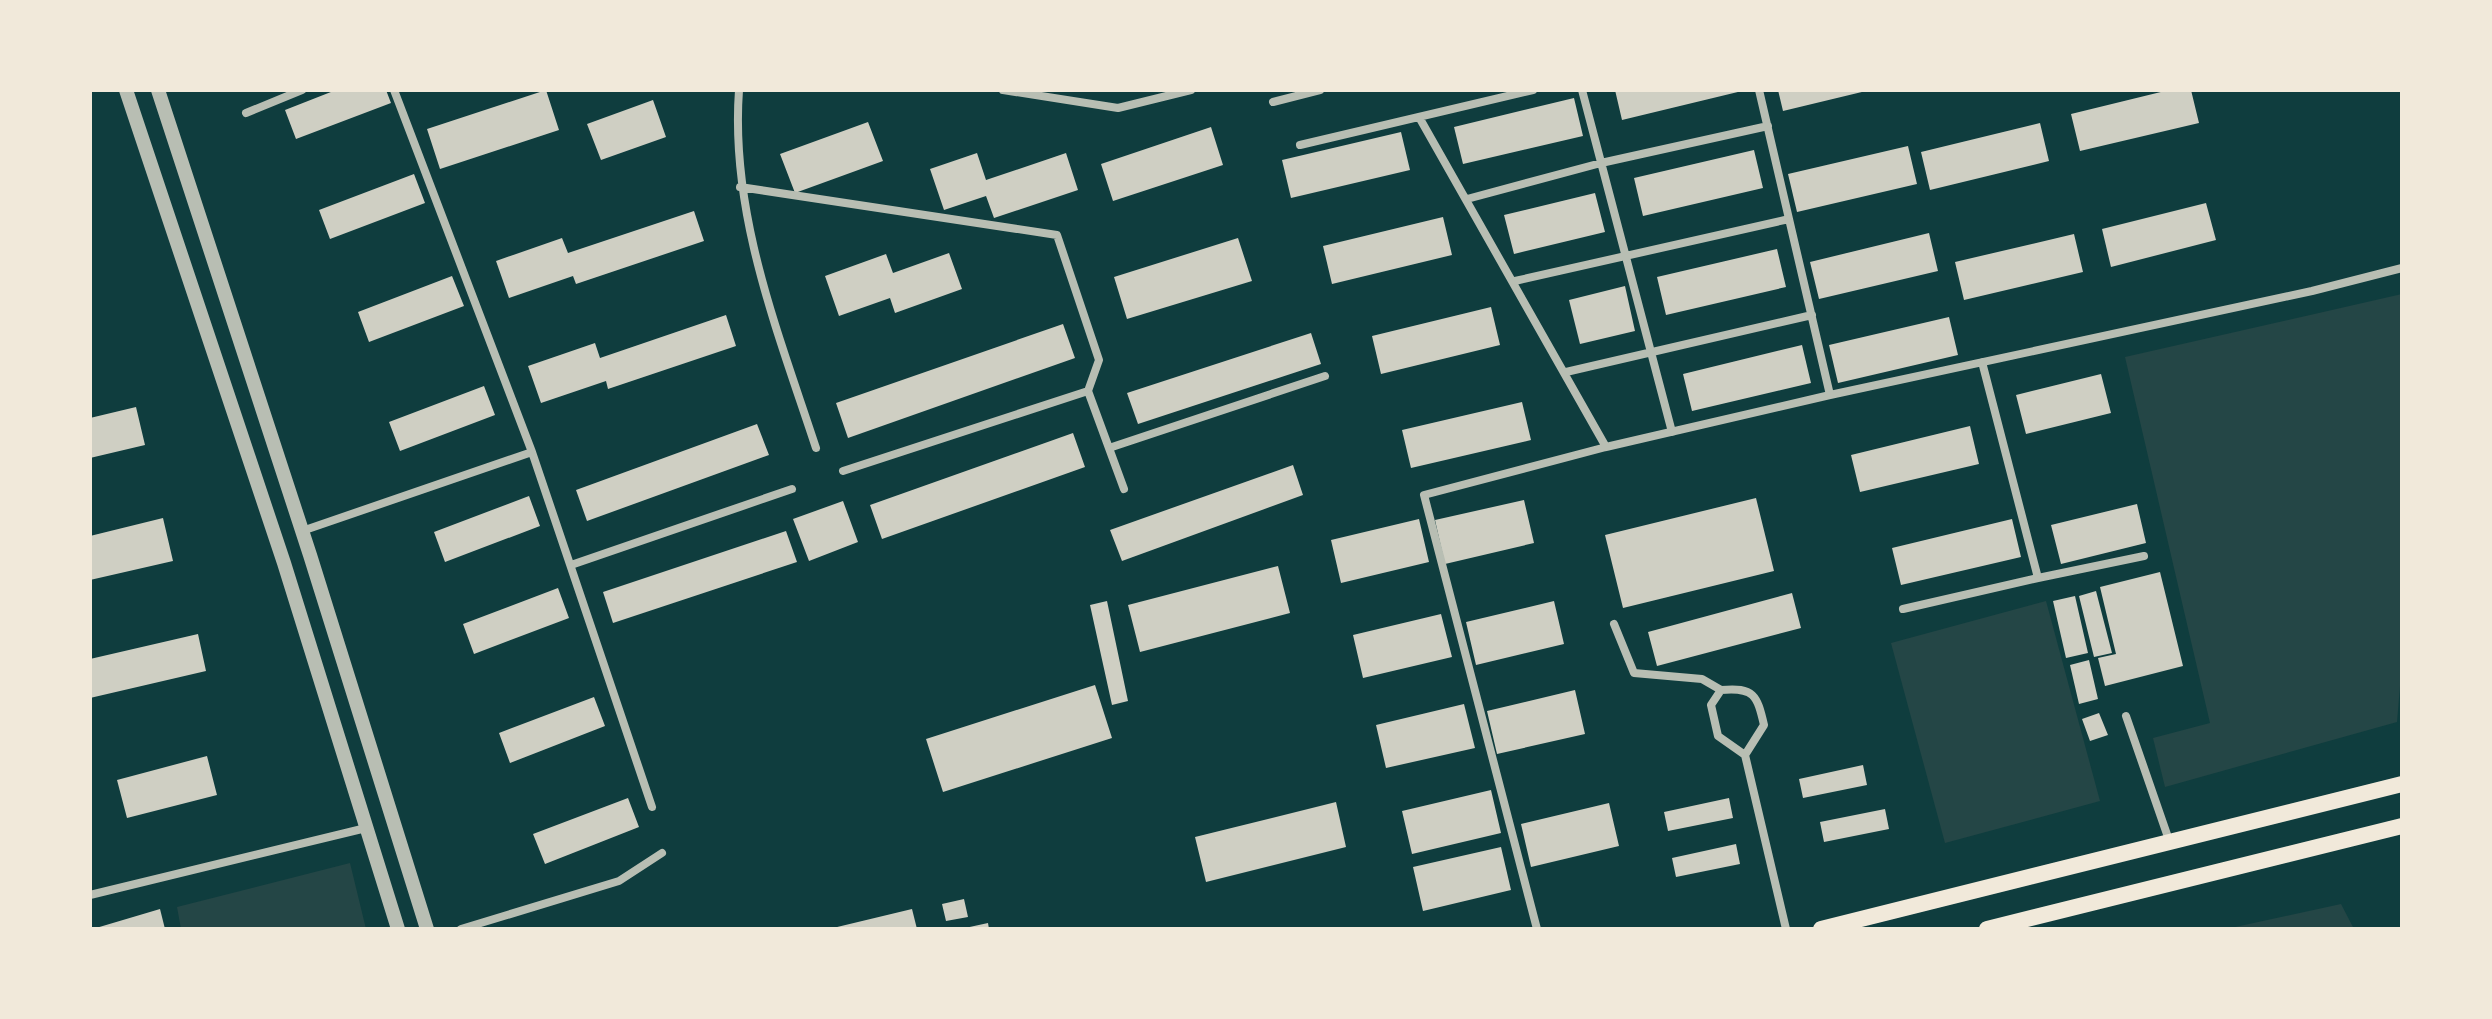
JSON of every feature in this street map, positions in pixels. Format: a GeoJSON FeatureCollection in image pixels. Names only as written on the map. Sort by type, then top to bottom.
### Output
{"type":"FeatureCollection","features":[{"type":"Feature","properties":{"kind":"main road"},"geometry":{"type":"LineString","coordinates":[[1821,929],[2402,784]]}},
{"type":"Feature","properties":{"kind":"main road"},"geometry":{"type":"LineString","coordinates":[[1987,929],[2402,826]]}},
{"type":"Feature","properties":{"kind":"street"},"geometry":{"type":"LineString","coordinates":[[126,90],[284,563],[398,929]]}},
{"type":"Feature","properties":{"kind":"street"},"geometry":{"type":"LineString","coordinates":[[158,90],[302,531],[427,929]]}},
{"type":"Feature","properties":{"kind":"street"},"geometry":{"type":"LineString","coordinates":[[246,113],[302,90]]}},
{"type":"Feature","properties":{"kind":"street"},"geometry":{"type":"LineString","coordinates":[[394,90],[532,452],[652,807]]}},
{"type":"Feature","properties":{"kind":"street"},"geometry":{"type":"LineString","coordinates":[[739,90],[736,129],[740,187],[770,310],[816,448]]}},
{"type":"Feature","properties":{"kind":"street"},"geometry":{"type":"LineString","coordinates":[[1003,90],[1118,108],[1191,90]]}},
{"type":"Feature","properties":{"kind":"street"},"geometry":{"type":"LineString","coordinates":[[1273,102],[1320,90]]}},
{"type":"Feature","properties":{"kind":"street"},"geometry":{"type":"LineString","coordinates":[[1300,145],[1533,90]]}},
{"type":"Feature","properties":{"kind":"street"},"geometry":{"type":"LineString","coordinates":[[1582,90],[1672,432]]}},
{"type":"Feature","properties":{"kind":"street"},"geometry":{"type":"LineString","coordinates":[[1759,90],[1830,395]]}},
{"type":"Feature","properties":{"kind":"street"},"geometry":{"type":"LineString","coordinates":[[1419,117],[1515,281],[1606,447]]}},
{"type":"Feature","properties":{"kind":"street"},"geometry":{"type":"LineString","coordinates":[[1467,199],[1601,163],[1768,126]]}},
{"type":"Feature","properties":{"kind":"street"},"geometry":{"type":"LineString","coordinates":[[740,187],[1057,235],[1099,360],[1088,391],[1124,489]]}},
{"type":"Feature","properties":{"kind":"street"},"geometry":{"type":"LineString","coordinates":[[1515,281],[1789,219]]}},
{"type":"Feature","properties":{"kind":"street"},"geometry":{"type":"LineString","coordinates":[[1537,929],[1508,816],[1494,776],[1424,495],[1606,447],[1830,395],[2312,291],[2402,268]]}},
{"type":"Feature","properties":{"kind":"street"},"geometry":{"type":"LineString","coordinates":[[1566,372],[1812,315]]}},
{"type":"Feature","properties":{"kind":"street"},"geometry":{"type":"LineString","coordinates":[[1982,362],[2038,578]]}},
{"type":"Feature","properties":{"kind":"street"},"geometry":{"type":"LineString","coordinates":[[1109,448],[1325,376]]}},
{"type":"Feature","properties":{"kind":"street"},"geometry":{"type":"LineString","coordinates":[[843,471],[1088,391]]}},
{"type":"Feature","properties":{"kind":"street"},"geometry":{"type":"LineString","coordinates":[[302,531],[532,452]]}},
{"type":"Feature","properties":{"kind":"street"},"geometry":{"type":"LineString","coordinates":[[571,565],[792,489]]}},
{"type":"Feature","properties":{"kind":"street"},"geometry":{"type":"LineString","coordinates":[[1903,609],[2144,556]]}},
{"type":"Feature","properties":{"kind":"street"},"geometry":{"type":"LineString","coordinates":[[1614,624],[1634,673],[1702,679],[1721,690],[1742,688],[1753,694],[1764,725],[1745,755]]}},
{"type":"Feature","properties":{"kind":"street"},"geometry":{"type":"LineString","coordinates":[[1721,690],[1711,705],[1718,736],[1745,755],[1786,929]]}},
{"type":"Feature","properties":{"kind":"street"},"geometry":{"type":"LineString","coordinates":[[2126,716],[2170,844]]}},
{"type":"Feature","properties":{"kind":"street"},"geometry":{"type":"LineString","coordinates":[[90,895],[366,828]]}},
{"type":"Feature","properties":{"kind":"street"},"geometry":{"type":"LineString","coordinates":[[461,929],[619,881],[662,853]]}},
{"type":"Feature","properties":{"kind":"shaded area"},"geometry":{"type":"Polygon","coordinates":[[[2402,294],[2402,663],[2397,722],[2165,787],[2153,738],[2210,723],[2125,357],[2402,294]]]}},
{"type":"Feature","properties":{"kind":"shaded area"},"geometry":{"type":"Polygon","coordinates":[[[2046,601],[2100,801],[1945,843],[1891,643],[2046,601]]]}},
{"type":"Feature","properties":{"kind":"shaded area"},"geometry":{"type":"Polygon","coordinates":[[[350,863],[366,929],[181,929],[177,907],[350,863]]]}},
{"type":"Feature","properties":{"kind":"shaded area"},"geometry":{"type":"Polygon","coordinates":[[[2341,904],[2354,929],[2226,929],[2341,904]]]}},
{"type":"Feature","properties":{"kind":"building"},"geometry":{"type":"Polygon","coordinates":[[[336,90],[386,90],[391,103],[296,139],[285,110],[336,90]]]}},
{"type":"Feature","properties":{"kind":"building"},"geometry":{"type":"Polygon","coordinates":[[[546,90],[559,130],[440,169],[427,129],[546,90]]]}},
{"type":"Feature","properties":{"kind":"building"},"geometry":{"type":"Polygon","coordinates":[[[1615,90],[1742,90],[1742,91],[1622,120],[1615,90]]]}},
{"type":"Feature","properties":{"kind":"building"},"geometry":{"type":"Polygon","coordinates":[[[1778,90],[1866,90],[1866,91],[1783,111],[1778,90]]]}},
{"type":"Feature","properties":{"kind":"building"},"geometry":{"type":"Polygon","coordinates":[[[2169,90],[2191,90],[2199,123],[2080,151],[2071,114],[2169,90]]]}},
{"type":"Feature","properties":{"kind":"building"},"geometry":{"type":"Polygon","coordinates":[[[1574,98],[1583,136],[1463,164],[1454,127],[1574,98]]]}},
{"type":"Feature","properties":{"kind":"building"},"geometry":{"type":"Polygon","coordinates":[[[653,100],[666,137],[601,160],[587,124],[653,100]]]}},
{"type":"Feature","properties":{"kind":"building"},"geometry":{"type":"Polygon","coordinates":[[[868,122],[883,161],[795,193],[780,154],[868,122]]]}},
{"type":"Feature","properties":{"kind":"building"},"geometry":{"type":"Polygon","coordinates":[[[2040,123],[2049,161],[1930,190],[1921,152],[2040,123]]]}},
{"type":"Feature","properties":{"kind":"building"},"geometry":{"type":"Polygon","coordinates":[[[1211,127],[1223,165],[1113,201],[1101,164],[1211,127]]]}},
{"type":"Feature","properties":{"kind":"building"},"geometry":{"type":"Polygon","coordinates":[[[1401,132],[1410,170],[1291,198],[1282,160],[1401,132]]]}},
{"type":"Feature","properties":{"kind":"building"},"geometry":{"type":"Polygon","coordinates":[[[1908,146],[1917,184],[1797,212],[1788,174],[1908,146]]]}},
{"type":"Feature","properties":{"kind":"building"},"geometry":{"type":"Polygon","coordinates":[[[1754,150],[1763,188],[1643,216],[1634,178],[1754,150]]]}},
{"type":"Feature","properties":{"kind":"building"},"geometry":{"type":"Polygon","coordinates":[[[977,153],[986,180],[1066,153],[1078,190],[994,218],[986,196],[944,210],[930,169],[977,153]]]}},
{"type":"Feature","properties":{"kind":"building"},"geometry":{"type":"Polygon","coordinates":[[[414,174],[425,203],[330,239],[319,210],[414,174]]]}},
{"type":"Feature","properties":{"kind":"building"},"geometry":{"type":"Polygon","coordinates":[[[1595,193],[1605,232],[1514,254],[1504,215],[1595,193]]]}},
{"type":"Feature","properties":{"kind":"building"},"geometry":{"type":"Polygon","coordinates":[[[2206,203],[2216,240],[2111,267],[2102,229],[2206,203]]]}},
{"type":"Feature","properties":{"kind":"building"},"geometry":{"type":"Polygon","coordinates":[[[694,211],[704,241],[576,284],[573,276],[509,298],[496,261],[562,238],[568,253],[694,211]]]}},
{"type":"Feature","properties":{"kind":"building"},"geometry":{"type":"Polygon","coordinates":[[[1443,217],[1452,255],[1332,284],[1323,246],[1443,217]]]}},
{"type":"Feature","properties":{"kind":"building"},"geometry":{"type":"Polygon","coordinates":[[[1929,233],[1938,271],[1819,299],[1810,262],[1929,233]]]}},
{"type":"Feature","properties":{"kind":"building"},"geometry":{"type":"Polygon","coordinates":[[[2074,234],[2083,272],[1964,300],[1955,262],[2074,234]]]}},
{"type":"Feature","properties":{"kind":"building"},"geometry":{"type":"Polygon","coordinates":[[[1238,238],[1252,281],[1127,319],[1114,277],[1238,238]]]}},
{"type":"Feature","properties":{"kind":"building"},"geometry":{"type":"Polygon","coordinates":[[[1777,249],[1786,287],[1666,315],[1657,277],[1777,249]]]}},
{"type":"Feature","properties":{"kind":"building"},"geometry":{"type":"Polygon","coordinates":[[[949,253],[962,289],[895,313],[890,298],[839,316],[825,276],[886,254],[893,273],[949,253]]]}},
{"type":"Feature","properties":{"kind":"building"},"geometry":{"type":"Polygon","coordinates":[[[452,276],[464,306],[369,342],[358,312],[452,276]]]}},
{"type":"Feature","properties":{"kind":"building"},"geometry":{"type":"Polygon","coordinates":[[[1625,286],[1635,331],[1580,344],[1569,300],[1625,286]]]}},
{"type":"Feature","properties":{"kind":"building"},"geometry":{"type":"Polygon","coordinates":[[[1491,307],[1500,345],[1381,374],[1372,336],[1491,307]]]}},
{"type":"Feature","properties":{"kind":"building"},"geometry":{"type":"Polygon","coordinates":[[[726,315],[736,346],[608,389],[606,381],[541,403],[528,366],[595,343],[600,358],[726,315]]]}},
{"type":"Feature","properties":{"kind":"building"},"geometry":{"type":"Polygon","coordinates":[[[1949,317],[1958,355],[1838,383],[1829,345],[1949,317]]]}},
{"type":"Feature","properties":{"kind":"building"},"geometry":{"type":"Polygon","coordinates":[[[1063,324],[1075,358],[848,438],[836,403],[1063,324]]]}},
{"type":"Feature","properties":{"kind":"building"},"geometry":{"type":"Polygon","coordinates":[[[1311,333],[1321,364],[1138,424],[1127,393],[1311,333]]]}},
{"type":"Feature","properties":{"kind":"building"},"geometry":{"type":"Polygon","coordinates":[[[1802,345],[1811,383],[1692,411],[1683,374],[1802,345]]]}},
{"type":"Feature","properties":{"kind":"building"},"geometry":{"type":"Polygon","coordinates":[[[2101,374],[2111,413],[2026,434],[2016,395],[2101,374]]]}},
{"type":"Feature","properties":{"kind":"building"},"geometry":{"type":"Polygon","coordinates":[[[484,386],[495,415],[400,451],[389,422],[484,386]]]}},
{"type":"Feature","properties":{"kind":"building"},"geometry":{"type":"Polygon","coordinates":[[[1522,402],[1531,440],[1411,468],[1402,430],[1522,402]]]}},
{"type":"Feature","properties":{"kind":"building"},"geometry":{"type":"Polygon","coordinates":[[[136,407],[145,445],[90,458],[90,418],[136,407]]]}},
{"type":"Feature","properties":{"kind":"building"},"geometry":{"type":"Polygon","coordinates":[[[757,424],[769,455],[587,521],[576,490],[757,424]]]}},
{"type":"Feature","properties":{"kind":"building"},"geometry":{"type":"Polygon","coordinates":[[[1970,426],[1979,464],[1860,492],[1851,455],[1970,426]]]}},
{"type":"Feature","properties":{"kind":"building"},"geometry":{"type":"Polygon","coordinates":[[[1073,433],[1085,467],[882,539],[870,505],[1073,433]]]}},
{"type":"Feature","properties":{"kind":"building"},"geometry":{"type":"Polygon","coordinates":[[[1293,465],[1303,495],[1122,561],[1110,530],[1293,465]]]}},
{"type":"Feature","properties":{"kind":"building"},"geometry":{"type":"Polygon","coordinates":[[[529,496],[540,526],[445,562],[434,532],[529,496]]]}},
{"type":"Feature","properties":{"kind":"building"},"geometry":{"type":"Polygon","coordinates":[[[1756,498],[1774,571],[1623,608],[1605,535],[1756,498]]]}},
{"type":"Feature","properties":{"kind":"building"},"geometry":{"type":"Polygon","coordinates":[[[1524,500],[1534,543],[1445,564],[1435,520],[1524,500]]]}},
{"type":"Feature","properties":{"kind":"building"},"geometry":{"type":"Polygon","coordinates":[[[843,501],[858,542],[809,561],[793,519],[843,501]]]}},
{"type":"Feature","properties":{"kind":"building"},"geometry":{"type":"Polygon","coordinates":[[[2137,504],[2146,543],[2061,564],[2051,525],[2137,504]]]}},
{"type":"Feature","properties":{"kind":"building"},"geometry":{"type":"Polygon","coordinates":[[[163,518],[173,561],[90,580],[90,536],[163,518]]]}},
{"type":"Feature","properties":{"kind":"building"},"geometry":{"type":"Polygon","coordinates":[[[1419,519],[1429,562],[1341,583],[1331,540],[1419,519]]]}},
{"type":"Feature","properties":{"kind":"building"},"geometry":{"type":"Polygon","coordinates":[[[2012,519],[2021,557],[1901,585],[1892,548],[2012,519]]]}},
{"type":"Feature","properties":{"kind":"building"},"geometry":{"type":"Polygon","coordinates":[[[786,531],[797,562],[613,623],[603,592],[786,531]]]}},
{"type":"Feature","properties":{"kind":"building"},"geometry":{"type":"Polygon","coordinates":[[[1278,566],[1290,613],[1140,652],[1128,605],[1278,566]]]}},
{"type":"Feature","properties":{"kind":"building"},"geometry":{"type":"Polygon","coordinates":[[[2160,572],[2183,666],[2105,686],[2098,658],[2116,654],[2100,587],[2160,572]]]}},
{"type":"Feature","properties":{"kind":"building"},"geometry":{"type":"Polygon","coordinates":[[[558,588],[569,618],[474,654],[463,624],[558,588]]]}},
{"type":"Feature","properties":{"kind":"building"},"geometry":{"type":"Polygon","coordinates":[[[2096,591],[2112,653],[2094,657],[2079,596],[2096,591]]]}},
{"type":"Feature","properties":{"kind":"building"},"geometry":{"type":"Polygon","coordinates":[[[1792,593],[1801,628],[1657,666],[1648,632],[1792,593]]]}},
{"type":"Feature","properties":{"kind":"building"},"geometry":{"type":"Polygon","coordinates":[[[2075,596],[2088,653],[2066,658],[2053,601],[2075,596]]]}},
{"type":"Feature","properties":{"kind":"building"},"geometry":{"type":"Polygon","coordinates":[[[1107,601],[1128,701],[1112,705],[1090,605],[1107,601]]]}},
{"type":"Feature","properties":{"kind":"building"},"geometry":{"type":"Polygon","coordinates":[[[1554,601],[1564,644],[1476,665],[1466,622],[1554,601]]]}},
{"type":"Feature","properties":{"kind":"building"},"geometry":{"type":"Polygon","coordinates":[[[1441,614],[1452,657],[1363,678],[1353,635],[1441,614]]]}},
{"type":"Feature","properties":{"kind":"building"},"geometry":{"type":"Polygon","coordinates":[[[198,634],[206,671],[90,698],[90,659],[198,634]]]}},
{"type":"Feature","properties":{"kind":"building"},"geometry":{"type":"Polygon","coordinates":[[[2089,660],[2098,699],[2079,704],[2070,665],[2089,660]]]}},
{"type":"Feature","properties":{"kind":"building"},"geometry":{"type":"Polygon","coordinates":[[[1095,685],[1112,738],[943,792],[926,739],[1095,685]]]}},
{"type":"Feature","properties":{"kind":"building"},"geometry":{"type":"Polygon","coordinates":[[[1575,690],[1585,734],[1497,754],[1487,711],[1575,690]]]}},
{"type":"Feature","properties":{"kind":"building"},"geometry":{"type":"Polygon","coordinates":[[[594,697],[605,726],[510,763],[499,733],[594,697]]]}},
{"type":"Feature","properties":{"kind":"building"},"geometry":{"type":"Polygon","coordinates":[[[1464,704],[1475,748],[1386,768],[1376,725],[1464,704]]]}},
{"type":"Feature","properties":{"kind":"building"},"geometry":{"type":"Polygon","coordinates":[[[2099,713],[2108,735],[2090,741],[2082,719],[2099,713]]]}},
{"type":"Feature","properties":{"kind":"building"},"geometry":{"type":"Polygon","coordinates":[[[207,756],[217,795],[127,818],[117,780],[207,756]]]}},
{"type":"Feature","properties":{"kind":"building"},"geometry":{"type":"Polygon","coordinates":[[[1863,765],[1867,785],[1803,798],[1799,779],[1863,765]]]}},
{"type":"Feature","properties":{"kind":"building"},"geometry":{"type":"Polygon","coordinates":[[[1491,790],[1501,833],[1412,854],[1402,811],[1491,790]]]}},
{"type":"Feature","properties":{"kind":"building"},"geometry":{"type":"Polygon","coordinates":[[[628,798],[639,827],[545,864],[533,834],[628,798]]]}},
{"type":"Feature","properties":{"kind":"building"},"geometry":{"type":"Polygon","coordinates":[[[1729,798],[1733,818],[1668,831],[1664,812],[1729,798]]]}},
{"type":"Feature","properties":{"kind":"building"},"geometry":{"type":"Polygon","coordinates":[[[1336,802],[1346,847],[1206,882],[1195,837],[1336,802]]]}},
{"type":"Feature","properties":{"kind":"building"},"geometry":{"type":"Polygon","coordinates":[[[1609,803],[1619,846],[1531,867],[1521,824],[1609,803]]]}},
{"type":"Feature","properties":{"kind":"building"},"geometry":{"type":"Polygon","coordinates":[[[1885,809],[1889,829],[1824,842],[1820,822],[1885,809]]]}},
{"type":"Feature","properties":{"kind":"building"},"geometry":{"type":"Polygon","coordinates":[[[1736,844],[1740,864],[1676,877],[1672,858],[1736,844]]]}},
{"type":"Feature","properties":{"kind":"building"},"geometry":{"type":"Polygon","coordinates":[[[1501,847],[1511,890],[1423,911],[1413,867],[1501,847]]]}},
{"type":"Feature","properties":{"kind":"building"},"geometry":{"type":"Polygon","coordinates":[[[964,899],[968,917],[946,921],[942,904],[964,899]]]}},
{"type":"Feature","properties":{"kind":"building"},"geometry":{"type":"Polygon","coordinates":[[[160,909],[165,929],[96,929],[96,928],[160,909]]]}},
{"type":"Feature","properties":{"kind":"building"},"geometry":{"type":"Polygon","coordinates":[[[912,909],[917,929],[833,929],[833,928],[912,909]]]}},
{"type":"Feature","properties":{"kind":"building"},"geometry":{"type":"Polygon","coordinates":[[[988,923],[989,929],[965,929],[965,928],[988,923]]]}}]}
